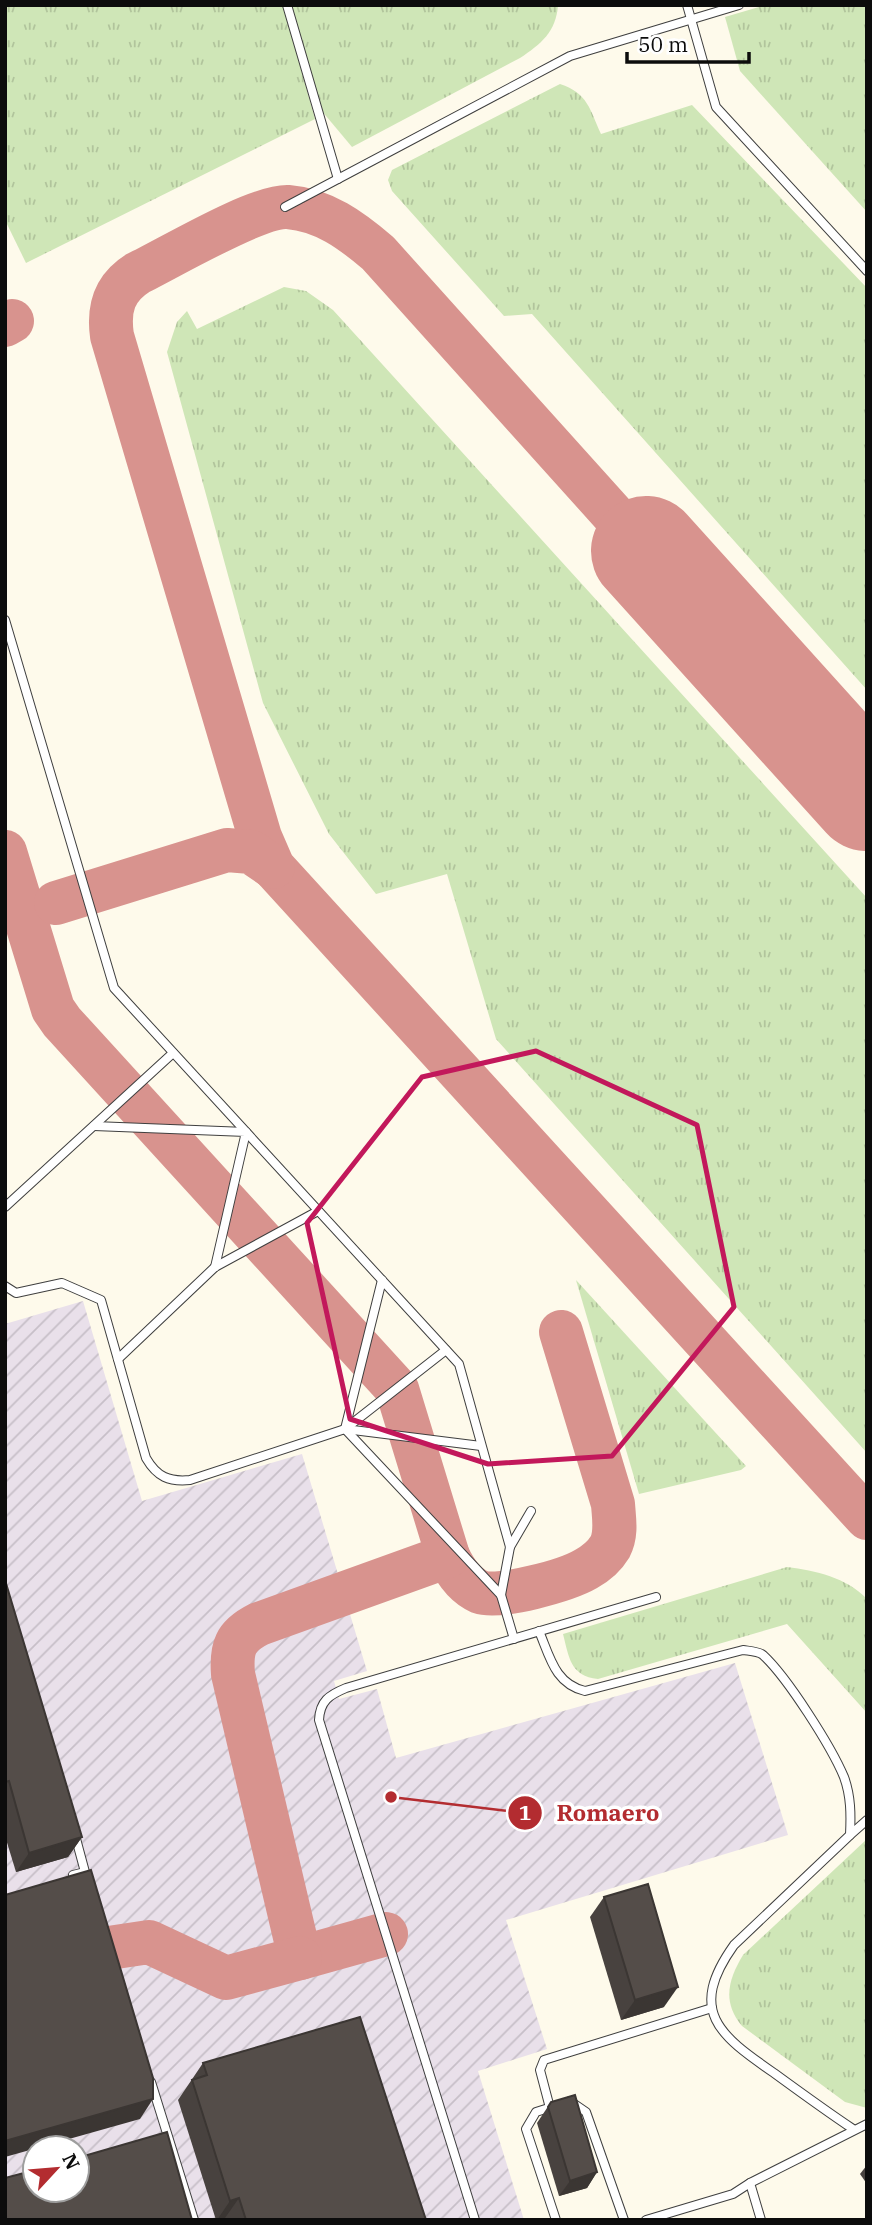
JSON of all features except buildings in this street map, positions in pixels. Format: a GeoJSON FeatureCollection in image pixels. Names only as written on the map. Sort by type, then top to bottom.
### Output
{"type":"FeatureCollection","features":[{"type":"Feature","properties":{"kind":"lane"},"geometry":{"type":"LineString","coordinates":[[287,5],[338,179]]}},
{"type":"Feature","properties":{"kind":"lane"},"geometry":{"type":"LineString","coordinates":[[687,5],[716,107],[867,271]]}},
{"type":"Feature","properties":{"kind":"lane"},"geometry":{"type":"LineString","coordinates":[[285,207],[570,56],[739,5]]}},
{"type":"Feature","properties":{"kind":"lane"},"geometry":{"type":"LineString","coordinates":[[5,620],[109,977],[121,996],[459,1364],[509,1547]]}},
{"type":"Feature","properties":{"kind":"lane"},"geometry":{"type":"LineString","coordinates":[[5,652],[16,656]]}},
{"type":"Feature","properties":{"kind":"lane"},"geometry":{"type":"LineString","coordinates":[[5,1207],[173,1053]]}},
{"type":"Feature","properties":{"kind":"lane"},"geometry":{"type":"LineString","coordinates":[[94,1126],[246,1132]]}},
{"type":"Feature","properties":{"kind":"lane"},"geometry":{"type":"LineString","coordinates":[[215,1267],[246,1132]]}},
{"type":"Feature","properties":{"kind":"lane"},"geometry":{"type":"LineString","coordinates":[[118,1359],[215,1267],[318,1211]]}},
{"type":"Feature","properties":{"kind":"lane"},"geometry":{"type":"LineString","coordinates":[[345,1429],[382,1280]]}},
{"type":"Feature","properties":{"kind":"lane"},"geometry":{"type":"LineString","coordinates":[[5,1286],[16,1293],[62,1283],[100,1300],[146,1458],[164,1478],[190,1480],[345,1429],[446,1350]]}},
{"type":"Feature","properties":{"kind":"lane"},"geometry":{"type":"LineString","coordinates":[[345,1429],[481,1446]]}},
{"type":"Feature","properties":{"kind":"lane"},"geometry":{"type":"LineString","coordinates":[[345,1429],[501,1595]]}},
{"type":"Feature","properties":{"kind":"lane"},"geometry":{"type":"LineString","coordinates":[[514,1639],[501,1595],[509,1547],[531,1511]]}},
{"type":"Feature","properties":{"kind":"lane"},"geometry":{"type":"LineString","coordinates":[[475,2220],[319,1720],[320,1710],[332,1694],[346,1688],[656,1597]]}},
{"type":"Feature","properties":{"kind":"lane"},"geometry":{"type":"LineString","coordinates":[[539,1631],[558,1675],[573,1688],[584,1691],[743,1650],[761,1653],[814,1727],[844,1778],[851,1806],[850,1835]]}},
{"type":"Feature","properties":{"kind":"lane"},"geometry":{"type":"LineString","coordinates":[[70,1819],[89,1884]]}},
{"type":"Feature","properties":{"kind":"lane"},"geometry":{"type":"LineString","coordinates":[[853,2129],[730,2043],[715,2022],[712,2008],[713,1987],[720,1965],[734,1945],[867,1820]]}},
{"type":"Feature","properties":{"kind":"lane"},"geometry":{"type":"LineString","coordinates":[[58,1880],[85,1872]]}},
{"type":"Feature","properties":{"kind":"lane"},"geometry":{"type":"LineString","coordinates":[[550,2108],[540,2070],[544,2060],[712,2008]]}},
{"type":"Feature","properties":{"kind":"lane"},"geometry":{"type":"LineString","coordinates":[[149,2077],[194,2220]]}},
{"type":"Feature","properties":{"kind":"lane"},"geometry":{"type":"LineString","coordinates":[[556,2220],[526,2129],[536,2112],[571,2101],[586,2112],[624,2220]]}},
{"type":"Feature","properties":{"kind":"lane"},"geometry":{"type":"LineString","coordinates":[[646,2220],[733,2194],[867,2124]]}},
{"type":"Feature","properties":{"kind":"lane"},"geometry":{"type":"LineString","coordinates":[[750,2183],[761,2220]]}},
{"type":"Feature","properties":{"kind":"highlighted area"},"geometry":{"type":"Polygon","coordinates":[[[536,1051],[697,1125],[734,1307],[612,1456],[488,1464],[350,1419],[307,1223],[422,1077],[536,1051]]]}},
{"type":"Feature","properties":{"kind":"shaded area"},"geometry":{"type":"Polygon","coordinates":[[[83,1301],[142,1501],[302,1454],[367,1671],[334,1681],[339,1699],[377,1689],[396,1758],[735,1663],[788,1835],[506,1920],[547,2049],[478,2071],[524,2220],[5,2220],[5,1324],[83,1301]]]}},
{"type":"Feature","properties":{"kind":"green space"},"geometry":{"type":"Polygon","coordinates":[[[5,5],[283,5],[315,119],[26,263],[5,220],[5,5]]]}},
{"type":"Feature","properties":{"kind":"green space"},"geometry":{"type":"Polygon","coordinates":[[[291,5],[558,5],[551,30],[528,53],[352,147],[321,110],[291,5]]]}},
{"type":"Feature","properties":{"kind":"green space"},"geometry":{"type":"Polygon","coordinates":[[[766,5],[867,5],[867,212],[740,71],[725,17],[766,5]]]}},
{"type":"Feature","properties":{"kind":"green space"},"geometry":{"type":"Polygon","coordinates":[[[560,84],[577,92],[587,103],[601,134],[692,105],[867,288],[867,690],[532,314],[504,316],[392,191],[388,180],[392,170],[560,84]]]}},
{"type":"Feature","properties":{"kind":"green space"},"geometry":{"type":"Polygon","coordinates":[[[284,287],[306,291],[333,310],[867,898],[867,1453],[496,1039],[447,874],[376,894],[329,834],[263,703],[167,352],[177,322],[187,311],[197,329],[284,287]]]}},
{"type":"Feature","properties":{"kind":"green space"},"geometry":{"type":"Polygon","coordinates":[[[576,1280],[746,1466],[741,1470],[639,1494],[576,1280]]]}},
{"type":"Feature","properties":{"kind":"green space"},"geometry":{"type":"Polygon","coordinates":[[[787,1567],[840,1580],[867,1599],[867,1713],[787,1624],[598,1679],[576,1670],[569,1658],[563,1634],[787,1567]]]}},
{"type":"Feature","properties":{"kind":"green space"},"geometry":{"type":"Polygon","coordinates":[[[867,1839],[867,2108],[845,2102],[742,2026],[732,2008],[729,1991],[743,1955],[867,1839]]]}},
{"type":"Feature","properties":{"kind":"taxiway"},"geometry":{"type":"LineString","coordinates":[[646,551],[378,253],[347,229],[325,217],[288,207],[256,214],[138,273],[123,285],[114,300],[111,316],[112,336],[260,837],[273,867],[867,1518]]}},
{"type":"Feature","properties":{"kind":"taxiway"},"geometry":{"type":"LineString","coordinates":[[5,325],[12,321]]}},
{"type":"Feature","properties":{"kind":"taxiway"},"geometry":{"type":"LineString","coordinates":[[56,903],[227,850],[251,852],[273,867]]}},
{"type":"Feature","properties":{"kind":"taxiway"},"geometry":{"type":"LineString","coordinates":[[5,852],[53,1009],[397,1389],[448,1556],[461,1577],[469,1586],[480,1592],[517,1591],[586,1569],[605,1554],[614,1537],[613,1504],[561,1332]]}},
{"type":"Feature","properties":{"kind":"taxiway"},"geometry":{"type":"LineString","coordinates":[[386,1934],[300,1958],[233,1674],[234,1650],[240,1638],[259,1624],[448,1556]]}},
{"type":"Feature","properties":{"kind":"taxiway"},"geometry":{"type":"LineString","coordinates":[[109,1948],[149,1942],[226,1978],[300,1958]]}},
{"type":"Feature","properties":{"kind":"runway"},"geometry":{"type":"LineString","coordinates":[[646,551],[867,796]]}},
{"type":"Feature","properties":{"kind":"place","name":"Romaero"},"geometry":{"type":"Point","coordinates":[391,1797]}}]}
